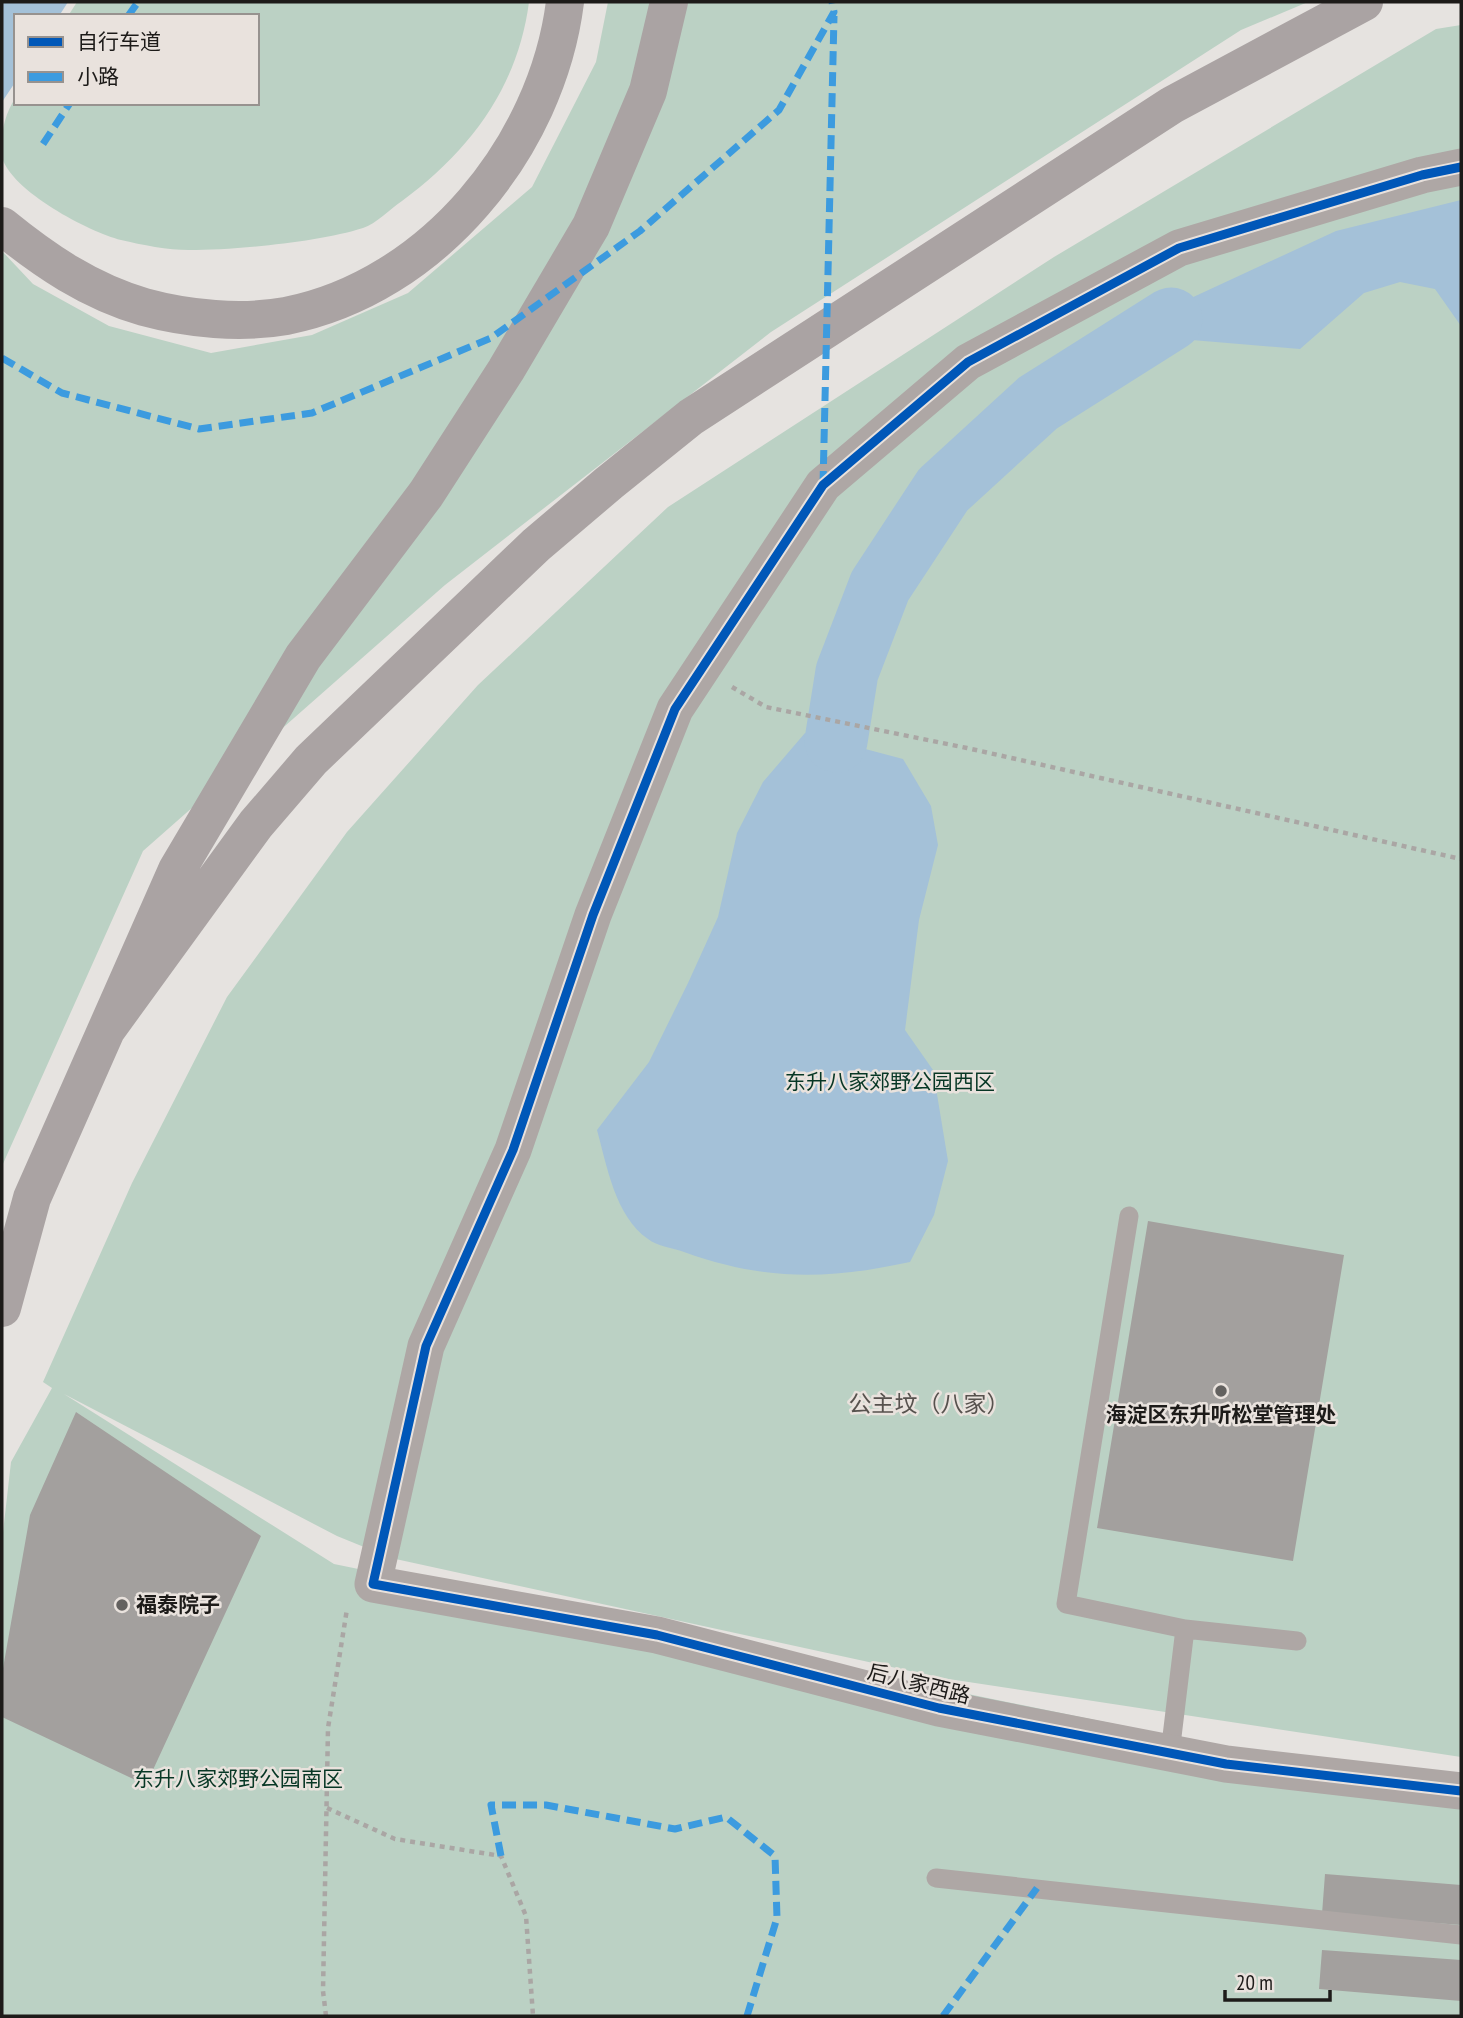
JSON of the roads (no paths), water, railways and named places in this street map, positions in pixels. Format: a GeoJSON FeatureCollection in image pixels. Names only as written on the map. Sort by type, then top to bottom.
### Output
{"type":"FeatureCollection","features":[{"type":"Feature","properties":{"kind":"highway"},"geometry":{"type":"LineString","coordinates":[[2,226],[46,261],[95,289],[143,306],[184,316],[229,319],[286,316],[346,296],[400,266],[446,231],[485,189],[521,137],[546,84],[565,2]]}},
{"type":"Feature","properties":{"kind":"highway"},"geometry":{"type":"LineString","coordinates":[[2,1308],[32,1198],[177,870],[303,657],[426,494],[506,370],[591,226],[648,90],[669,2]]}},
{"type":"Feature","properties":{"kind":"highway"},"geometry":{"type":"LineString","coordinates":[[107,1029],[256,824],[311,760],[536,545],[691,417],[1171,105],[1364,2]]}},
{"type":"Feature","properties":{"kind":"street","name":"后八家西路"},"geometry":{"type":"LineString","coordinates":[[1461,167],[1422,175],[1179,248],[968,362],[823,485],[675,709],[593,915],[513,1150],[426,1346],[373,1584],[657,1634],[939,1709],[1226,1764],[1461,1791]]}},
{"type":"Feature","properties":{"kind":"lane"},"geometry":{"type":"LineString","coordinates":[[1129,1216],[1066,1604],[1185,1629],[1297,1641]]}},
{"type":"Feature","properties":{"kind":"lane"},"geometry":{"type":"LineString","coordinates":[[1170,1753],[1185,1629]]}},
{"type":"Feature","properties":{"kind":"lane"},"geometry":{"type":"LineString","coordinates":[[936,1878],[1461,1935]]}},
{"type":"Feature","properties":{"kind":"water"},"geometry":{"type":"Polygon","coordinates":[[[2,2],[68,2],[60,14],[14,14],[14,84],[2,102],[2,2]]]}},
{"type":"Feature","properties":{"kind":"water"},"geometry":{"type":"Polygon","coordinates":[[[1461,200],[1461,326],[1435,289],[1400,282],[1364,293],[1300,349],[1180,339],[1171,319],[1189,299],[1336,231],[1461,200]]]}},
{"type":"Feature","properties":{"kind":"water"},"geometry":{"type":"Polygon","coordinates":[[[805,733],[903,759],[931,806],[938,845],[919,920],[905,1030],[933,1070],[948,1161],[934,1215],[910,1262],[851,1272],[796,1275],[742,1268],[652,1241],[637,1229],[620,1204],[597,1130],[649,1062],[718,917],[737,833],[763,782],[805,733]]]}},
{"type":"Feature","properties":{"kind":"waterway"},"geometry":{"type":"LineString","coordinates":[[836,741],[847,672],[880,586],[943,490],[1038,403],[1171,319]]}},
{"type":"Feature","properties":{"kind":"place","name":"海淀区东升听松堂管理处"},"geometry":{"type":"Point","coordinates":[1221,1391]}},
{"type":"Feature","properties":{"kind":"place","name":"福泰院子"},"geometry":{"type":"Point","coordinates":[122,1605]}},
{"type":"Feature","properties":{"kind":"district","name":"公主坟（八家）"},"geometry":{"type":"Point","coordinates":[929,1404]}},
{"type":"Feature","properties":{"kind":"park label","name":"东升八家郊野公园西区"},"geometry":{"type":"Point","coordinates":[890,1082]}},
{"type":"Feature","properties":{"kind":"park label","name":"东升八家郊野公园南区"},"geometry":{"type":"Point","coordinates":[238,1779]}}]}
